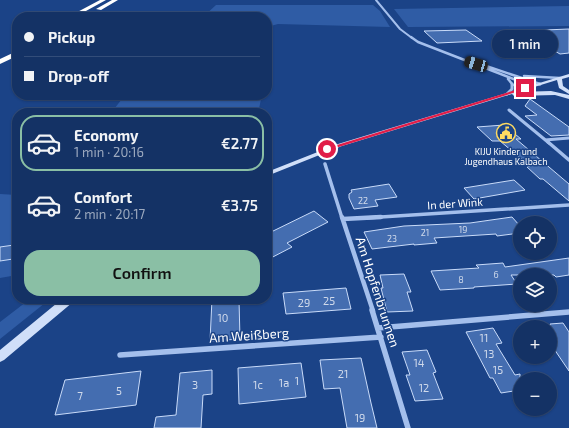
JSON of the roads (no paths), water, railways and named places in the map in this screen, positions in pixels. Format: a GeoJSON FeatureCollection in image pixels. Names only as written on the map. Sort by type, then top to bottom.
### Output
{"type":"FeatureCollection","features":[{"type":"Feature","properties":{"kind":"highway"},"geometry":{"type":"LineString","coordinates":[[81,12],[104,0]]}},
{"type":"Feature","properties":{"kind":"highway"},"geometry":{"type":"LineString","coordinates":[[93,12],[116,0]]}},
{"type":"Feature","properties":{"kind":"highway"},"geometry":{"type":"LineString","coordinates":[[0,62],[12,55]]}},
{"type":"Feature","properties":{"kind":"main road"},"geometry":{"type":"LineString","coordinates":[[272,172],[340,144],[569,75]]}},
{"type":"Feature","properties":{"kind":"main road"},"geometry":{"type":"LineString","coordinates":[[560,78],[559,83],[569,93]]}},
{"type":"Feature","properties":{"kind":"main road"},"geometry":{"type":"LineString","coordinates":[[540,84],[569,93]]}},
{"type":"Feature","properties":{"kind":"main road"},"geometry":{"type":"LineString","coordinates":[[533,86],[554,94],[569,97]]}},
{"type":"Feature","properties":{"kind":"main road"},"geometry":{"type":"LineString","coordinates":[[507,94],[554,94]]}},
{"type":"Feature","properties":{"kind":"main road"},"geometry":{"type":"LineString","coordinates":[[0,357],[63,304]]}},
{"type":"Feature","properties":{"kind":"street"},"geometry":{"type":"LineString","coordinates":[[376,0],[408,36],[430,48],[533,86]]}},
{"type":"Feature","properties":{"kind":"street"},"geometry":{"type":"LineString","coordinates":[[464,60],[514,74],[540,84]]}},
{"type":"Feature","properties":{"kind":"street"},"geometry":{"type":"LineString","coordinates":[[514,74],[560,78]]}},
{"type":"Feature","properties":{"kind":"street"},"geometry":{"type":"LineString","coordinates":[[504,76],[511,81],[513,85],[512,89],[507,94]]}},
{"type":"Feature","properties":{"kind":"street"},"geometry":{"type":"LineString","coordinates":[[509,110],[569,160]]}},
{"type":"Feature","properties":{"kind":"street"},"geometry":{"type":"LineString","coordinates":[[545,140],[569,138]]}},
{"type":"Feature","properties":{"kind":"street","name":"Am Hopfenbrunnen"},"geometry":{"type":"LineString","coordinates":[[325,164],[381,337],[408,428]]}},
{"type":"Feature","properties":{"kind":"street","name":"In der Wink"},"geometry":{"type":"LineString","coordinates":[[343,219],[569,205]]}},
{"type":"Feature","properties":{"kind":"street"},"geometry":{"type":"LineString","coordinates":[[378,328],[569,312]]}},
{"type":"Feature","properties":{"kind":"street","name":"Am Weißberg"},"geometry":{"type":"LineString","coordinates":[[120,355],[381,337]]}},
{"type":"Feature","properties":{"kind":"place","name":"KIJU Kinder und Jugendhaus Kalbach"},"geometry":{"type":"Point","coordinates":[506,133]}}]}
